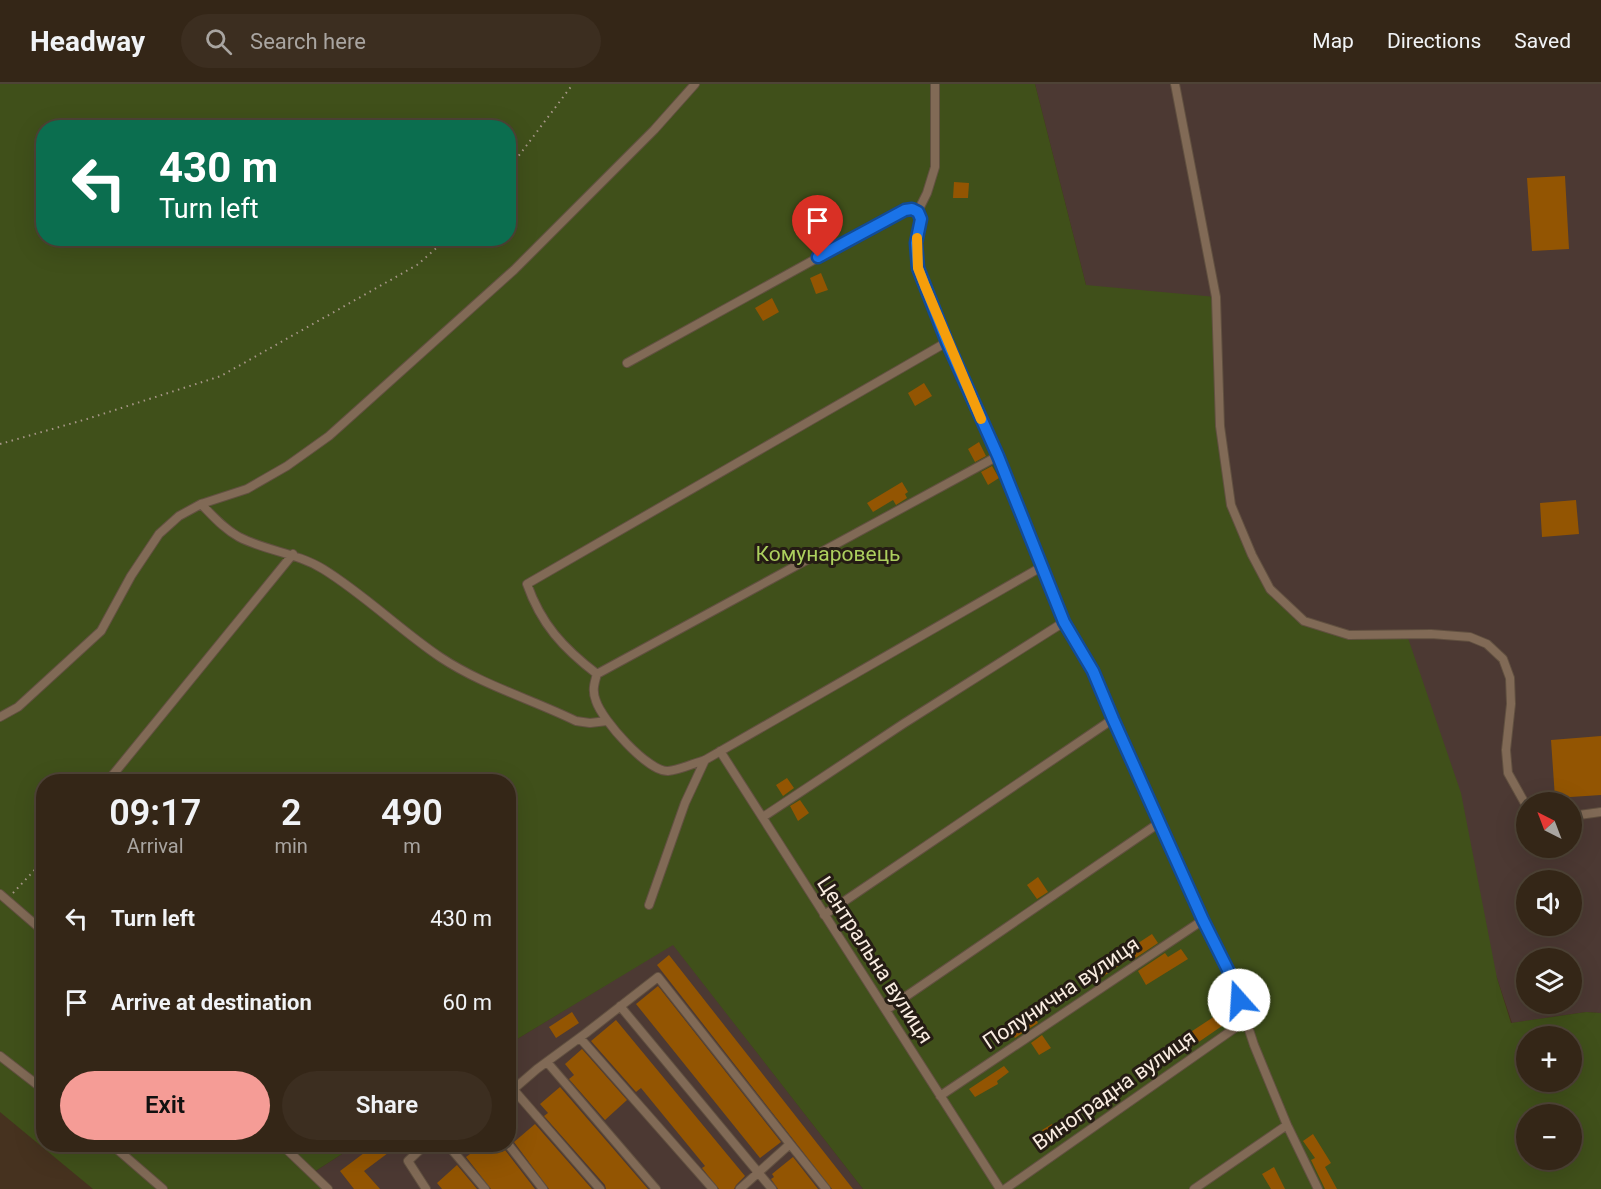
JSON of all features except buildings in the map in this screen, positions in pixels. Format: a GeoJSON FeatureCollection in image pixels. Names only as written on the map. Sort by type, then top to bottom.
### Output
{"type":"FeatureCollection","features":[{"type":"Feature","properties":{"kind":"lane"},"geometry":{"type":"LineString","coordinates":[[2,718],[53,677],[101,631],[130,576],[159,534],[179,516],[201,504],[247,489],[287,466],[329,436],[514,270],[654,130],[695,84]]}},
{"type":"Feature","properties":{"kind":"lane"},"geometry":{"type":"LineString","coordinates":[[918,212],[935,167],[934,84]]}},
{"type":"Feature","properties":{"kind":"lane"},"geometry":{"type":"LineString","coordinates":[[1176,84],[1216,297],[1220,426],[1231,505],[1252,555],[1270,589],[1304,621],[1349,635],[1431,634],[1470,637],[1487,644],[1503,659],[1510,678],[1511,704],[1506,750],[1508,773],[1519,792]]}},
{"type":"Feature","properties":{"kind":"lane"},"geometry":{"type":"LineString","coordinates":[[627,363],[905,210],[912,209],[918,212],[921,219],[916,243],[918,268],[947,342],[998,456],[1064,622],[1093,671],[1203,920],[1232,978],[1245,1021],[1287,1125],[1318,1189]]}},
{"type":"Feature","properties":{"kind":"lane"},"geometry":{"type":"LineString","coordinates":[[597,674],[575,657],[550,628],[535,607],[527,584],[947,342]]}},
{"type":"Feature","properties":{"kind":"lane"},"geometry":{"type":"LineString","coordinates":[[998,456],[597,674],[592,689],[597,704],[607,721],[653,767],[667,771],[705,760],[1043,566]]}},
{"type":"Feature","properties":{"kind":"lane"},"geometry":{"type":"LineString","coordinates":[[201,504],[223,526],[238,536],[262,547],[293,554],[323,569],[439,656],[463,671],[576,721],[590,723],[607,721]]}},
{"type":"Feature","properties":{"kind":"lane"},"geometry":{"type":"LineString","coordinates":[[114,774],[293,554]]}},
{"type":"Feature","properties":{"kind":"lane"},"geometry":{"type":"LineString","coordinates":[[763,817],[903,724],[1064,622]]}},
{"type":"Feature","properties":{"kind":"lane"},"geometry":{"type":"LineString","coordinates":[[824,915],[1113,719]]}},
{"type":"Feature","properties":{"kind":"lane","name":"Центральна вулиця"},"geometry":{"type":"LineString","coordinates":[[720,751],[1000,1189]]}},
{"type":"Feature","properties":{"kind":"lane"},"geometry":{"type":"LineString","coordinates":[[649,905],[685,803],[705,760]]}},
{"type":"Feature","properties":{"kind":"lane"},"geometry":{"type":"LineString","coordinates":[[1582,815],[1601,813]]}},
{"type":"Feature","properties":{"kind":"lane"},"geometry":{"type":"LineString","coordinates":[[886,1010],[1160,823]]}},
{"type":"Feature","properties":{"kind":"lane"},"geometry":{"type":"LineString","coordinates":[[0,894],[36,926]]}},
{"type":"Feature","properties":{"kind":"lane","name":"Полунична вулиця"},"geometry":{"type":"LineString","coordinates":[[940,1096],[1203,920]]}},
{"type":"Feature","properties":{"kind":"lane"},"geometry":{"type":"LineString","coordinates":[[516,1087],[658,977],[826,1189]]}},
{"type":"Feature","properties":{"kind":"lane"},"geometry":{"type":"LineString","coordinates":[[620,1005],[772,1189]]}},
{"type":"Feature","properties":{"kind":"lane","name":"Виноградна вулиця"},"geometry":{"type":"LineString","coordinates":[[1005,1189],[1245,1021]]}},
{"type":"Feature","properties":{"kind":"lane"},"geometry":{"type":"LineString","coordinates":[[580,1038],[713,1189]]}},
{"type":"Feature","properties":{"kind":"lane"},"geometry":{"type":"LineString","coordinates":[[0,1056],[36,1084]]}},
{"type":"Feature","properties":{"kind":"lane"},"geometry":{"type":"LineString","coordinates":[[547,1062],[656,1189]]}},
{"type":"Feature","properties":{"kind":"lane"},"geometry":{"type":"LineString","coordinates":[[516,1097],[600,1189]]}},
{"type":"Feature","properties":{"kind":"lane"},"geometry":{"type":"LineString","coordinates":[[1194,1189],[1287,1125]]}},
{"type":"Feature","properties":{"kind":"lane"},"geometry":{"type":"LineString","coordinates":[[740,1189],[790,1144]]}},
{"type":"Feature","properties":{"kind":"lane"},"geometry":{"type":"LineString","coordinates":[[120,1152],[163,1189]]}},
{"type":"Feature","properties":{"kind":"lane"},"geometry":{"type":"LineString","coordinates":[[289,1152],[328,1189]]}},
{"type":"Feature","properties":{"kind":"lane"},"geometry":{"type":"LineString","coordinates":[[418,1152],[408,1161],[426,1189]]}},
{"type":"Feature","properties":{"kind":"lane"},"geometry":{"type":"LineString","coordinates":[[454,1152],[485,1189]]}},
{"type":"Feature","properties":{"kind":"lane"},"geometry":{"type":"LineString","coordinates":[[514,1152],[543,1189]]}},
{"type":"Feature","properties":{"kind":"path"},"geometry":{"type":"LineString","coordinates":[[516,159],[573,84]]}},
{"type":"Feature","properties":{"kind":"path"},"geometry":{"type":"LineString","coordinates":[[0,444],[221,376],[417,265],[439,246]]}},
{"type":"Feature","properties":{"kind":"path"},"geometry":{"type":"LineString","coordinates":[[7,900],[36,869]]}},
{"type":"Feature","properties":{"kind":"shaded area"},"geometry":{"type":"Polygon","coordinates":[[[1035,84],[1601,84],[1601,1013],[1582,1013],[1582,948],[1516,948],[1516,1014],[1573,1014],[1512,1023],[1497,978],[1349,635],[1304,621],[1270,589],[1086,285],[1035,84]]]}},
{"type":"Feature","properties":{"kind":"shaded area"},"geometry":{"type":"Polygon","coordinates":[[[673,944],[863,1189],[331,1189],[314,1172],[345,1152],[516,1152],[516,1040],[673,944]]]}},
{"type":"Feature","properties":{"kind":"green space","name":"Комунаровець"},"geometry":{"type":"Polygon","coordinates":[[[0,84],[1035,84],[1086,285],[1216,297],[1220,426],[1231,505],[1270,589],[1304,621],[1349,635],[1407,635],[1461,793],[1497,978],[1511,1023],[1586,1012],[1601,1013],[1601,1189],[863,1189],[673,945],[516,1040],[516,774],[36,774],[36,1142],[0,1112],[0,84]]]}},
{"type":"Feature","properties":{"kind":"green space"},"geometry":{"type":"Polygon","coordinates":[[[48,1152],[345,1152],[314,1172],[331,1189],[93,1189],[48,1152]]]}},
{"type":"Feature","properties":{"kind":"slow traffic"},"geometry":{"type":"LineString","coordinates":[[917,238],[918,268],[981,419]]}},
{"type":"Feature","properties":{"kind":"route"},"geometry":{"type":"LineString","coordinates":[[818,257],[905,210],[912,209],[918,212],[921,219],[916,243],[918,268],[947,342],[998,456],[1064,622],[1093,671],[1203,920],[1232,978],[1239,1000]]}}]}
